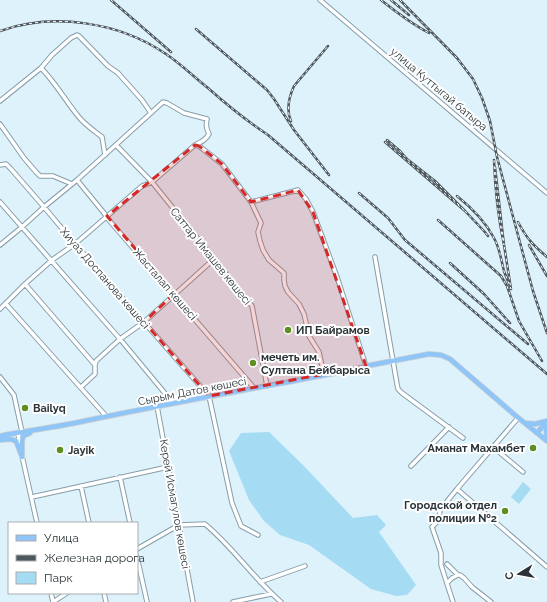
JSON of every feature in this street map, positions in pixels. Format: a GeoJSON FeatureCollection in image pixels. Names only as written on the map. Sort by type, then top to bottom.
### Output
{"type":"FeatureCollection","features":[{"type":"Feature","properties":{"kind":"main road","name":"Сырым Датов көшесі"},"geometry":{"type":"LineString","coordinates":[[0,436],[429,354],[441,355],[450,359],[547,441]]}},
{"type":"Feature","properties":{"kind":"main road"},"geometry":{"type":"LineString","coordinates":[[524,422],[535,424],[547,422]]}},
{"type":"Feature","properties":{"kind":"main road"},"geometry":{"type":"LineString","coordinates":[[537,433],[547,422]]}},
{"type":"Feature","properties":{"kind":"main road"},"geometry":{"type":"LineString","coordinates":[[547,422],[547,437]]}},
{"type":"Feature","properties":{"kind":"main road"},"geometry":{"type":"LineString","coordinates":[[22,457],[23,436],[38,432],[42,428]]}},
{"type":"Feature","properties":{"kind":"main road"},"geometry":{"type":"LineString","coordinates":[[0,440],[10,439],[16,441],[22,457]]}},
{"type":"Feature","properties":{"kind":"street","name":"улица Куттыгай батыра"},"geometry":{"type":"LineString","coordinates":[[320,0],[547,193]]}},
{"type":"Feature","properties":{"kind":"street"},"geometry":{"type":"LineString","coordinates":[[0,101],[41,68],[52,55],[71,38],[77,35],[108,66],[118,73],[142,100],[151,113]]}},
{"type":"Feature","properties":{"kind":"street"},"geometry":{"type":"LineString","coordinates":[[41,68],[48,75],[78,116],[87,126],[102,137],[106,154]]}},
{"type":"Feature","properties":{"kind":"street"},"geometry":{"type":"LineString","coordinates":[[0,245],[77,180],[163,102],[184,113],[207,119],[206,125],[209,134],[207,138],[195,145],[152,182],[142,186],[75,244],[52,260],[0,309]]}},
{"type":"Feature","properties":{"kind":"street"},"geometry":{"type":"LineString","coordinates":[[0,124],[24,158],[40,176],[53,176],[72,184]]}},
{"type":"Feature","properties":{"kind":"street","name":"Саттар Имашев көшесі"},"geometry":{"type":"LineString","coordinates":[[116,145],[152,182],[252,306],[267,386]]}},
{"type":"Feature","properties":{"kind":"street"},"geometry":{"type":"LineString","coordinates":[[195,145],[199,146],[222,164],[251,202],[261,223],[258,232],[263,250],[269,260],[284,273],[285,286],[288,292],[299,304],[304,314],[309,336],[318,352],[324,375]]}},
{"type":"Feature","properties":{"kind":"street","name":"Хиуаз Доспанова көшесі"},"geometry":{"type":"LineString","coordinates":[[0,165],[6,164],[209,396]]}},
{"type":"Feature","properties":{"kind":"street","name":"Жасталап көшесі"},"geometry":{"type":"LineString","coordinates":[[77,180],[254,388]]}},
{"type":"Feature","properties":{"kind":"street"},"geometry":{"type":"LineString","coordinates":[[251,202],[298,190],[306,199],[313,212],[366,366]]}},
{"type":"Feature","properties":{"kind":"street"},"geometry":{"type":"LineString","coordinates":[[0,202],[120,339],[173,403]]}},
{"type":"Feature","properties":{"kind":"street"},"geometry":{"type":"LineString","coordinates":[[375,257],[398,389],[463,438]]}},
{"type":"Feature","properties":{"kind":"street"},"geometry":{"type":"LineString","coordinates":[[81,387],[95,374],[96,361],[120,339],[144,322],[214,259]]}},
{"type":"Feature","properties":{"kind":"street"},"geometry":{"type":"LineString","coordinates":[[25,284],[95,365]]}},
{"type":"Feature","properties":{"kind":"street"},"geometry":{"type":"LineString","coordinates":[[6,304],[106,416]]}},
{"type":"Feature","properties":{"kind":"street"},"geometry":{"type":"LineString","coordinates":[[0,377],[2,383],[14,395],[22,457],[37,522]]}},
{"type":"Feature","properties":{"kind":"street"},"geometry":{"type":"LineString","coordinates":[[209,396],[232,503],[241,526],[258,535]]}},
{"type":"Feature","properties":{"kind":"street","name":"Керей Исмагулов көшесі"},"geometry":{"type":"LineString","coordinates":[[157,406],[193,602]]}},
{"type":"Feature","properties":{"kind":"street"},"geometry":{"type":"LineString","coordinates":[[453,602],[441,565],[440,553],[432,528],[439,520],[440,510],[518,418]]}},
{"type":"Feature","properties":{"kind":"street"},"geometry":{"type":"LineString","coordinates":[[411,466],[449,427]]}},
{"type":"Feature","properties":{"kind":"street"},"geometry":{"type":"LineString","coordinates":[[492,447],[523,472]]}},
{"type":"Feature","properties":{"kind":"street"},"geometry":{"type":"LineString","coordinates":[[32,497],[168,467]]}},
{"type":"Feature","properties":{"kind":"street"},"geometry":{"type":"LineString","coordinates":[[120,478],[130,522]]}},
{"type":"Feature","properties":{"kind":"street"},"geometry":{"type":"LineString","coordinates":[[81,486],[89,522]]}},
{"type":"Feature","properties":{"kind":"street"},"geometry":{"type":"LineString","coordinates":[[457,489],[547,567]]}},
{"type":"Feature","properties":{"kind":"street"},"geometry":{"type":"LineString","coordinates":[[138,548],[179,525],[205,524],[217,534],[271,594],[281,602]]}},
{"type":"Feature","properties":{"kind":"street"},"geometry":{"type":"LineString","coordinates":[[138,562],[147,602]]}},
{"type":"Feature","properties":{"kind":"street"},"geometry":{"type":"LineString","coordinates":[[447,564],[490,602]]}},
{"type":"Feature","properties":{"kind":"street"},"geometry":{"type":"LineString","coordinates":[[260,582],[305,566]]}},
{"type":"Feature","properties":{"kind":"street"},"geometry":{"type":"LineString","coordinates":[[447,583],[458,575]]}},
{"type":"Feature","properties":{"kind":"street"},"geometry":{"type":"LineString","coordinates":[[53,602],[65,594]]}},
{"type":"Feature","properties":{"kind":"street"},"geometry":{"type":"LineString","coordinates":[[233,602],[271,594]]}},
{"type":"Feature","properties":{"kind":"highlighted area"},"geometry":{"type":"Polygon","coordinates":[[[195,145],[199,146],[222,164],[251,202],[298,190],[313,212],[366,366],[209,396],[144,322],[174,294],[107,216],[195,145]]]}},
{"type":"Feature","properties":{"kind":"green space"},"geometry":{"type":"Polygon","coordinates":[[[269,432],[304,466],[353,518],[377,515],[386,525],[379,532],[416,585],[407,595],[396,596],[371,589],[309,545],[280,535],[264,521],[249,500],[229,451],[241,433],[269,432]]]}},
{"type":"Feature","properties":{"kind":"green space"},"geometry":{"type":"Polygon","coordinates":[[[523,482],[531,489],[519,504],[511,497],[523,482]]]}},
{"type":"Feature","properties":{"kind":"railway"},"geometry":{"type":"LineString","coordinates":[[111,0],[171,52]]}},
{"type":"Feature","properties":{"kind":"railway"},"geometry":{"type":"LineString","coordinates":[[381,0],[404,18],[429,33]]}},
{"type":"Feature","properties":{"kind":"railway"},"geometry":{"type":"LineString","coordinates":[[391,0],[409,15]]}},
{"type":"Feature","properties":{"kind":"railway"},"geometry":{"type":"LineString","coordinates":[[400,0],[457,58],[473,79],[482,98],[490,121],[497,157],[533,291],[547,333]]}},
{"type":"Feature","properties":{"kind":"railway"},"geometry":{"type":"LineString","coordinates":[[0,31],[21,25],[42,22],[64,21],[86,23],[128,34],[148,43],[166,54],[237,113],[268,135],[547,374]]}},
{"type":"Feature","properties":{"kind":"railway"},"geometry":{"type":"LineString","coordinates":[[196,29],[267,90],[294,130],[329,175]]}},
{"type":"Feature","properties":{"kind":"railway"},"geometry":{"type":"LineString","coordinates":[[291,121],[289,117],[289,104],[294,86],[328,46]]}},
{"type":"Feature","properties":{"kind":"railway"},"geometry":{"type":"LineString","coordinates":[[385,142],[465,211],[435,181],[407,159],[387,140]]}},
{"type":"Feature","properties":{"kind":"railway"},"geometry":{"type":"LineString","coordinates":[[494,160],[497,203],[504,245],[495,167]]}},
{"type":"Feature","properties":{"kind":"railway"},"geometry":{"type":"LineString","coordinates":[[359,193],[388,218],[405,240],[528,344]]}},
{"type":"Feature","properties":{"kind":"railway"},"geometry":{"type":"LineString","coordinates":[[457,196],[478,215],[494,238],[498,246],[504,271],[511,289],[504,245]]}},
{"type":"Feature","properties":{"kind":"railway"},"geometry":{"type":"LineString","coordinates":[[465,211],[488,236]]}},
{"type":"Feature","properties":{"kind":"railway"},"geometry":{"type":"LineString","coordinates":[[438,220],[501,276],[507,286],[519,321],[542,361]]}},
{"type":"Feature","properties":{"kind":"railway"},"geometry":{"type":"LineString","coordinates":[[518,222],[524,233],[547,257]]}},
{"type":"Feature","properties":{"kind":"railway"},"geometry":{"type":"LineString","coordinates":[[529,245],[547,276]]}},
{"type":"Feature","properties":{"kind":"railway"},"geometry":{"type":"LineString","coordinates":[[450,263],[484,294],[510,323]]}},
{"type":"Feature","properties":{"kind":"place","name":"ИП Байрамов"},"geometry":{"type":"Point","coordinates":[288,330]}},
{"type":"Feature","properties":{"kind":"place","name":"мечеть им. Султана Бейбарыса"},"geometry":{"type":"Point","coordinates":[253,363]}},
{"type":"Feature","properties":{"kind":"place","name":"Bailyq"},"geometry":{"type":"Point","coordinates":[25,408]}},
{"type":"Feature","properties":{"kind":"place","name":"Аманат Махамбет"},"geometry":{"type":"Point","coordinates":[533,448]}},
{"type":"Feature","properties":{"kind":"place","name":"Jayik"},"geometry":{"type":"Point","coordinates":[60,450]}},
{"type":"Feature","properties":{"kind":"place","name":"Городской отдел полиции №2"},"geometry":{"type":"Point","coordinates":[505,511]}}]}
